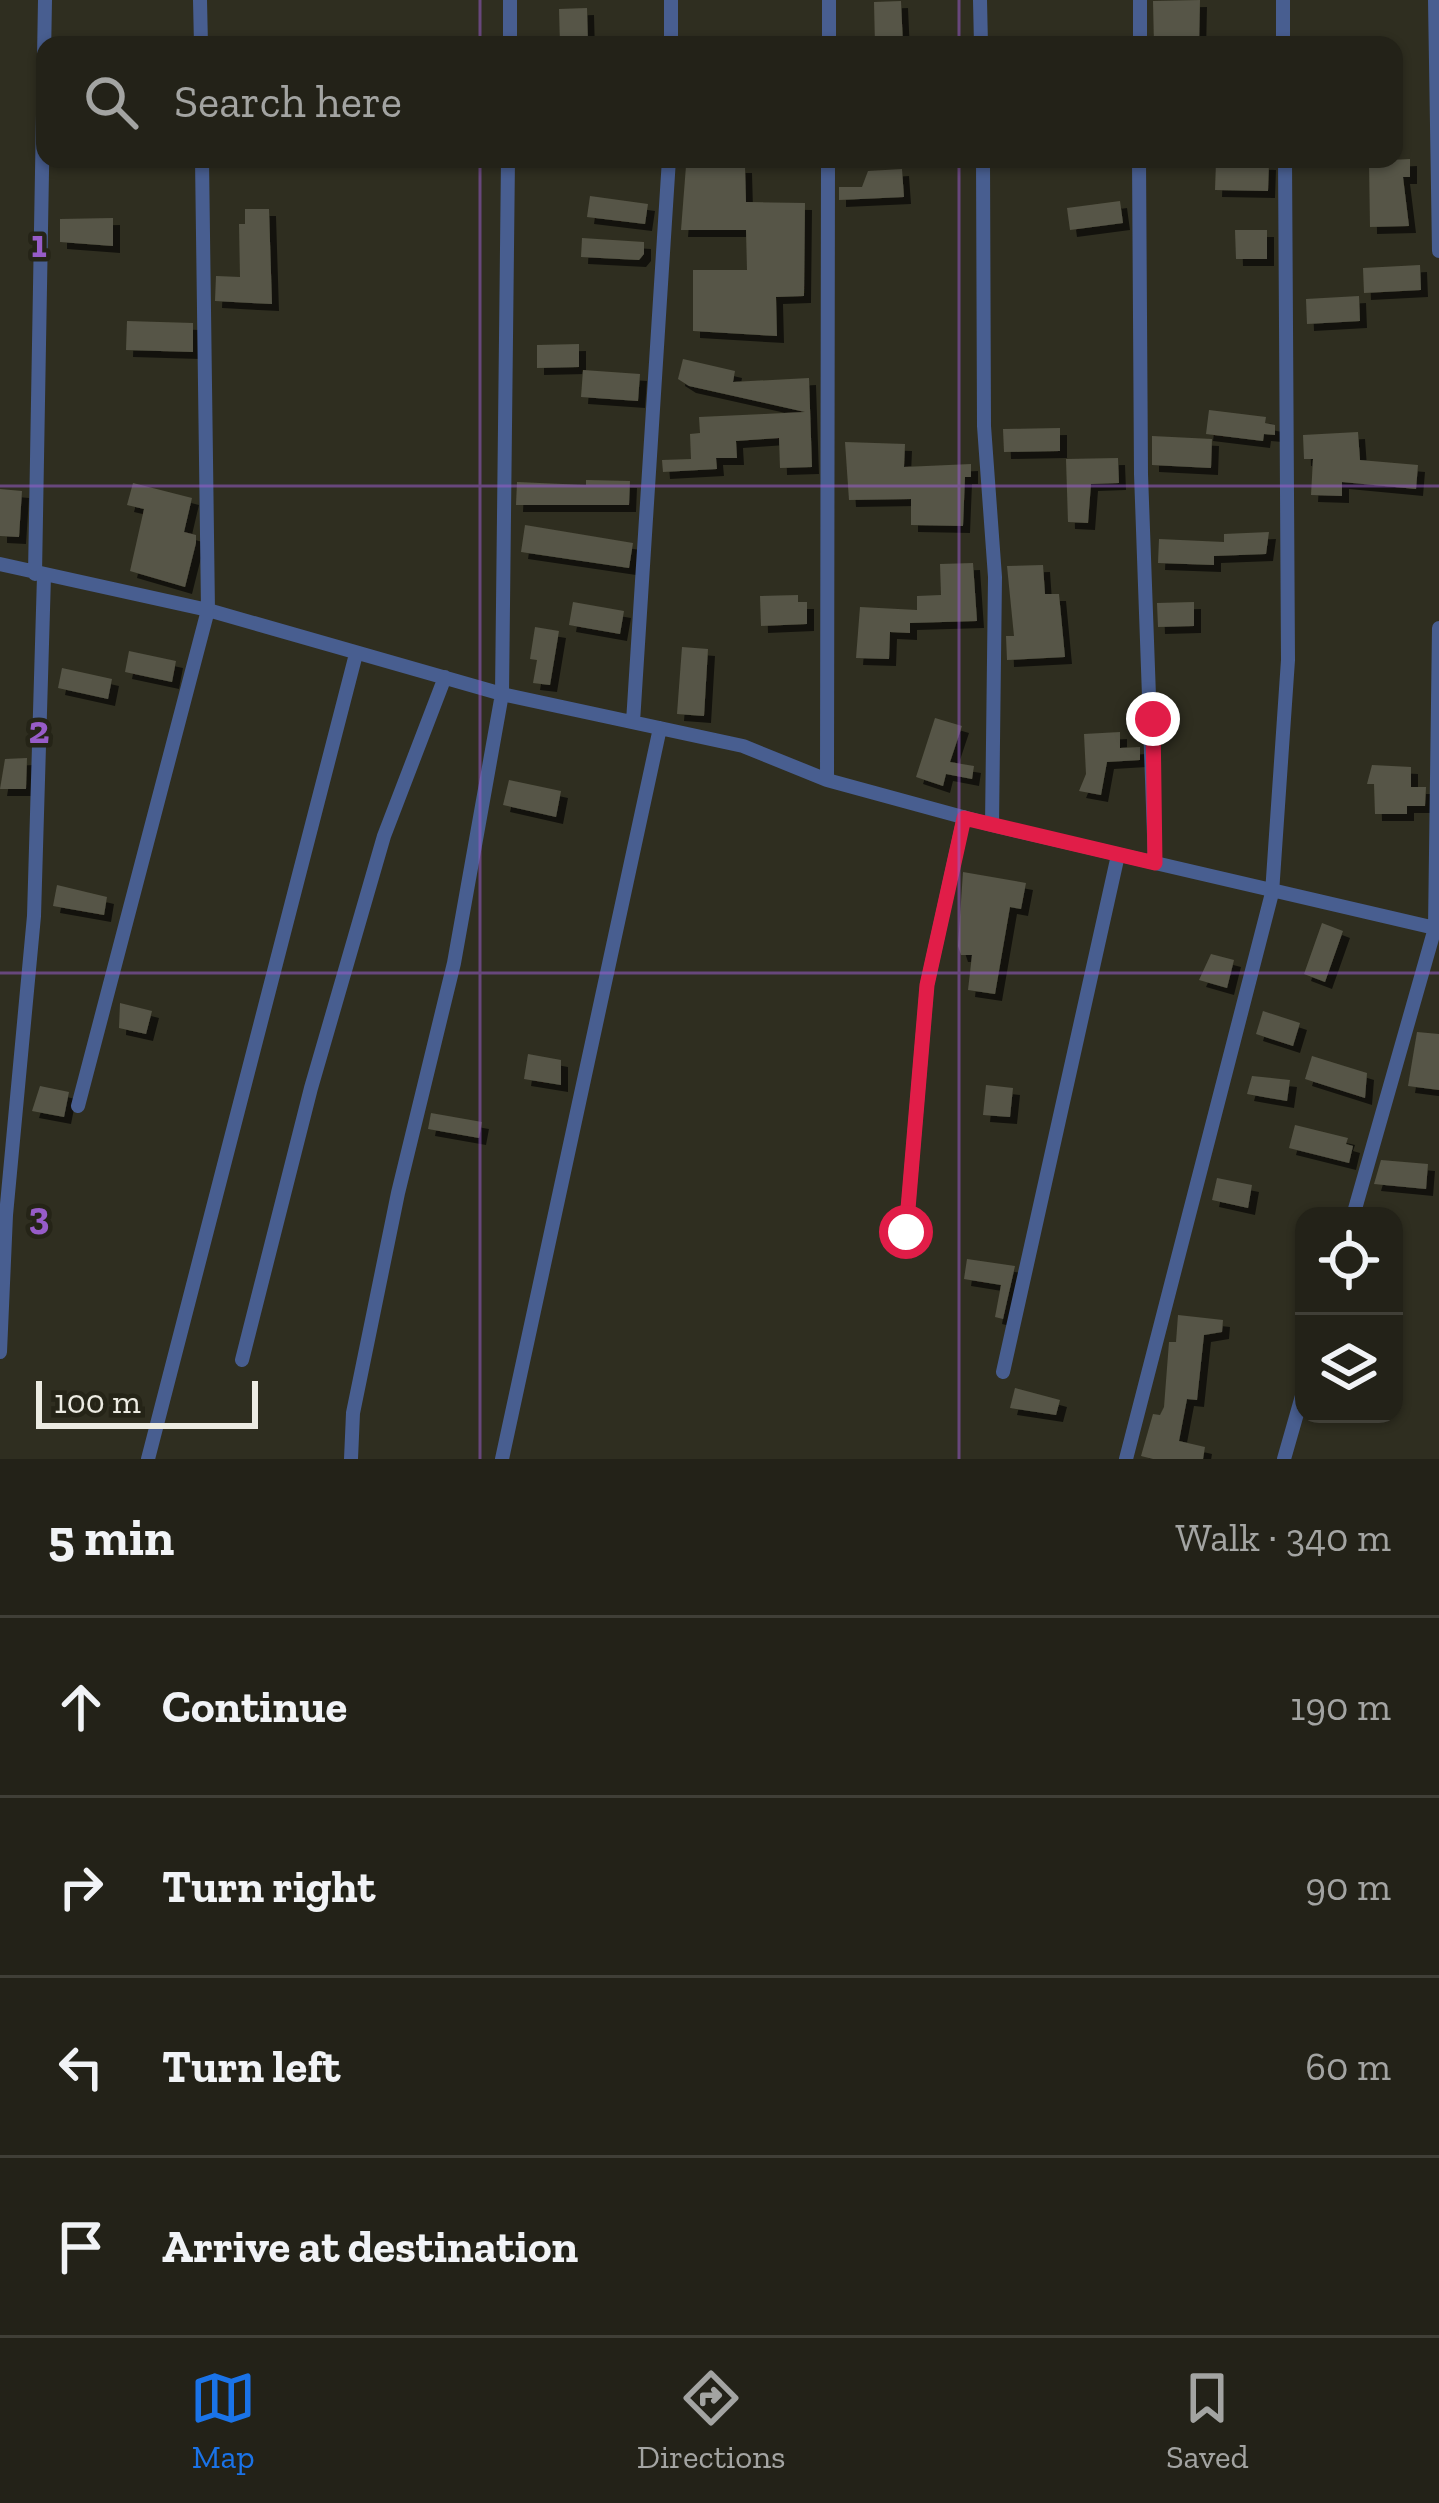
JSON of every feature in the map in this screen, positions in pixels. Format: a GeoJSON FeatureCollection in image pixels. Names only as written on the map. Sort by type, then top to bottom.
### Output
{"type":"FeatureCollection","features":[{"type":"Feature","properties":{"kind":"street"},"geometry":{"type":"LineString","coordinates":[[45,0],[45,36]]}},
{"type":"Feature","properties":{"kind":"street"},"geometry":{"type":"LineString","coordinates":[[200,0],[201,36]]}},
{"type":"Feature","properties":{"kind":"street"},"geometry":{"type":"LineString","coordinates":[[510,0],[510,36]]}},
{"type":"Feature","properties":{"kind":"street"},"geometry":{"type":"LineString","coordinates":[[671,0],[671,36]]}},
{"type":"Feature","properties":{"kind":"street"},"geometry":{"type":"LineString","coordinates":[[829,0],[829,36]]}},
{"type":"Feature","properties":{"kind":"street"},"geometry":{"type":"LineString","coordinates":[[980,0],[981,36]]}},
{"type":"Feature","properties":{"kind":"street"},"geometry":{"type":"LineString","coordinates":[[1140,0],[1140,36]]}},
{"type":"Feature","properties":{"kind":"street"},"geometry":{"type":"LineString","coordinates":[[1283,0],[1283,36]]}},
{"type":"Feature","properties":{"kind":"street"},"geometry":{"type":"LineString","coordinates":[[1435,0],[1439,251]]}},
{"type":"Feature","properties":{"kind":"street"},"geometry":{"type":"LineString","coordinates":[[0,1352],[6,1215],[34,916],[43,168]]}},
{"type":"Feature","properties":{"kind":"street"},"geometry":{"type":"LineString","coordinates":[[78,1106],[208,610],[202,168]]}},
{"type":"Feature","properties":{"kind":"street"},"geometry":{"type":"LineString","coordinates":[[351,1459],[362,1367],[454,963],[502,694],[508,168]]}},
{"type":"Feature","properties":{"kind":"street"},"geometry":{"type":"LineString","coordinates":[[633,722],[668,168]]}},
{"type":"Feature","properties":{"kind":"street"},"geometry":{"type":"LineString","coordinates":[[827,780],[828,168]]}},
{"type":"Feature","properties":{"kind":"street"},"geometry":{"type":"LineString","coordinates":[[983,168],[984,426],[994,577],[992,825]]}},
{"type":"Feature","properties":{"kind":"street"},"geometry":{"type":"LineString","coordinates":[[1139,168],[1141,474],[1155,863]]}},
{"type":"Feature","properties":{"kind":"street"},"geometry":{"type":"LineString","coordinates":[[1126,1459],[1272,893],[1288,661],[1285,168]]}},
{"type":"Feature","properties":{"kind":"street"},"geometry":{"type":"LineString","coordinates":[[0,564],[208,610],[502,694],[743,746],[827,780],[964,818],[1437,929]]}},
{"type":"Feature","properties":{"kind":"street"},"geometry":{"type":"LineString","coordinates":[[1356,1207],[1437,929],[1439,628]]}},
{"type":"Feature","properties":{"kind":"street"},"geometry":{"type":"LineString","coordinates":[[148,1459],[356,653]]}},
{"type":"Feature","properties":{"kind":"street"},"geometry":{"type":"LineString","coordinates":[[242,1360],[364,900],[445,677]]}},
{"type":"Feature","properties":{"kind":"street"},"geometry":{"type":"LineString","coordinates":[[502,1459],[660,728]]}},
{"type":"Feature","properties":{"kind":"street"},"geometry":{"type":"LineString","coordinates":[[906,1232],[927,985],[964,818]]}},
{"type":"Feature","properties":{"kind":"street"},"geometry":{"type":"LineString","coordinates":[[1003,1372],[1118,855]]}},
{"type":"Feature","properties":{"kind":"street"},"geometry":{"type":"LineString","coordinates":[[1284,1459],[1295,1421]]}},
{"type":"Feature","properties":{"kind":"building"},"geometry":{"type":"Polygon","coordinates":[[[1200,0],[1199,36],[1154,36],[1153,1],[1200,0]]]}},
{"type":"Feature","properties":{"kind":"building"},"geometry":{"type":"Polygon","coordinates":[[[901,1],[903,36],[875,36],[874,2],[901,1]]]}},
{"type":"Feature","properties":{"kind":"building"},"geometry":{"type":"Polygon","coordinates":[[[587,8],[588,36],[560,36],[559,9],[587,8]]]}},
{"type":"Feature","properties":{"kind":"building"},"geometry":{"type":"Polygon","coordinates":[[[1403,159],[1410,159],[1410,177],[1403,177],[1409,226],[1370,227],[1369,168],[1403,168],[1403,159]]]}},
{"type":"Feature","properties":{"kind":"building"},"geometry":{"type":"Polygon","coordinates":[[[686,168],[745,168],[746,202],[805,203],[804,296],[776,297],[777,336],[693,331],[693,270],[747,270],[746,230],[681,230],[686,168]]]}},
{"type":"Feature","properties":{"kind":"building"},"geometry":{"type":"Polygon","coordinates":[[[1216,168],[1269,168],[1268,191],[1215,190],[1216,168]]]}},
{"type":"Feature","properties":{"kind":"building"},"geometry":{"type":"Polygon","coordinates":[[[902,169],[904,197],[839,200],[839,187],[862,187],[868,171],[902,169]]]}},
{"type":"Feature","properties":{"kind":"building"},"geometry":{"type":"Polygon","coordinates":[[[590,196],[648,204],[645,224],[587,217],[590,196]]]}},
{"type":"Feature","properties":{"kind":"building"},"geometry":{"type":"Polygon","coordinates":[[[1120,201],[1123,223],[1070,230],[1067,208],[1120,201]]]}},
{"type":"Feature","properties":{"kind":"building"},"geometry":{"type":"Polygon","coordinates":[[[245,209],[269,209],[272,304],[215,301],[216,276],[240,277],[239,224],[245,224],[245,209]]]}},
{"type":"Feature","properties":{"kind":"building"},"geometry":{"type":"Polygon","coordinates":[[[113,218],[113,246],[60,242],[60,219],[113,218]]]}},
{"type":"Feature","properties":{"kind":"building"},"geometry":{"type":"Polygon","coordinates":[[[1235,230],[1267,230],[1267,259],[1236,259],[1235,230]]]}},
{"type":"Feature","properties":{"kind":"building"},"geometry":{"type":"Polygon","coordinates":[[[582,238],[644,242],[644,254],[639,260],[581,257],[582,238]]]}},
{"type":"Feature","properties":{"kind":"building"},"geometry":{"type":"Polygon","coordinates":[[[1420,265],[1421,290],[1364,293],[1363,268],[1420,265]]]}},
{"type":"Feature","properties":{"kind":"building"},"geometry":{"type":"Polygon","coordinates":[[[1359,296],[1360,321],[1307,324],[1306,299],[1359,296]]]}},
{"type":"Feature","properties":{"kind":"building"},"geometry":{"type":"Polygon","coordinates":[[[127,321],[193,323],[193,352],[126,350],[127,321]]]}},
{"type":"Feature","properties":{"kind":"building"},"geometry":{"type":"Polygon","coordinates":[[[579,344],[579,367],[537,368],[537,345],[579,344]]]}},
{"type":"Feature","properties":{"kind":"building"},"geometry":{"type":"Polygon","coordinates":[[[683,359],[735,371],[733,382],[809,378],[812,467],[780,468],[779,438],[736,441],[737,458],[716,458],[717,469],[663,472],[662,460],[691,459],[690,434],[700,433],[699,417],[805,412],[689,386],[678,379],[683,359]]]}},
{"type":"Feature","properties":{"kind":"building"},"geometry":{"type":"Polygon","coordinates":[[[583,370],[640,374],[638,401],[581,397],[583,370]]]}},
{"type":"Feature","properties":{"kind":"building"},"geometry":{"type":"Polygon","coordinates":[[[1209,410],[1266,417],[1265,423],[1275,425],[1275,435],[1264,434],[1263,441],[1206,434],[1209,410]]]}},
{"type":"Feature","properties":{"kind":"building"},"geometry":{"type":"Polygon","coordinates":[[[1060,428],[1060,451],[1004,452],[1003,429],[1060,428]]]}},
{"type":"Feature","properties":{"kind":"building"},"geometry":{"type":"Polygon","coordinates":[[[1358,432],[1360,460],[1418,465],[1416,489],[1342,482],[1342,496],[1311,495],[1313,459],[1304,459],[1303,435],[1358,432]]]}},
{"type":"Feature","properties":{"kind":"building"},"geometry":{"type":"Polygon","coordinates":[[[1152,436],[1212,439],[1211,468],[1152,465],[1152,436]]]}},
{"type":"Feature","properties":{"kind":"building"},"geometry":{"type":"Polygon","coordinates":[[[845,442],[905,444],[904,467],[971,464],[971,477],[965,477],[963,526],[911,525],[911,499],[849,500],[845,442]]]}},
{"type":"Feature","properties":{"kind":"building"},"geometry":{"type":"Polygon","coordinates":[[[1118,458],[1119,483],[1091,484],[1088,523],[1068,522],[1066,459],[1118,458]]]}},
{"type":"Feature","properties":{"kind":"building"},"geometry":{"type":"Polygon","coordinates":[[[586,480],[630,481],[629,505],[516,505],[517,482],[586,485],[586,480]]]}},
{"type":"Feature","properties":{"kind":"building"},"geometry":{"type":"Polygon","coordinates":[[[133,483],[192,498],[184,532],[196,535],[196,543],[185,587],[130,571],[144,509],[127,505],[133,483]]]}},
{"type":"Feature","properties":{"kind":"building"},"geometry":{"type":"Polygon","coordinates":[[[0,489],[22,491],[19,537],[0,536],[0,489]]]}},
{"type":"Feature","properties":{"kind":"building"},"geometry":{"type":"Polygon","coordinates":[[[525,525],[633,543],[629,568],[521,552],[525,525]]]}},
{"type":"Feature","properties":{"kind":"building"},"geometry":{"type":"Polygon","coordinates":[[[1269,532],[1266,554],[1214,556],[1214,565],[1158,563],[1159,539],[1224,542],[1224,534],[1269,532]]]}},
{"type":"Feature","properties":{"kind":"building"},"geometry":{"type":"Polygon","coordinates":[[[973,563],[977,621],[910,623],[910,633],[890,632],[889,659],[856,658],[860,607],[917,610],[917,596],[941,595],[940,564],[973,563]]]}},
{"type":"Feature","properties":{"kind":"building"},"geometry":{"type":"Polygon","coordinates":[[[1043,565],[1045,594],[1059,594],[1065,657],[1007,660],[1006,636],[1014,636],[1007,566],[1043,565]]]}},
{"type":"Feature","properties":{"kind":"building"},"geometry":{"type":"Polygon","coordinates":[[[798,595],[798,602],[807,602],[807,624],[761,626],[760,596],[798,595]]]}},
{"type":"Feature","properties":{"kind":"building"},"geometry":{"type":"Polygon","coordinates":[[[573,602],[624,611],[620,634],[569,625],[573,602]]]}},
{"type":"Feature","properties":{"kind":"building"},"geometry":{"type":"Polygon","coordinates":[[[1194,602],[1194,626],[1158,627],[1157,603],[1194,602]]]}},
{"type":"Feature","properties":{"kind":"building"},"geometry":{"type":"Polygon","coordinates":[[[535,627],[559,631],[550,685],[533,683],[537,660],[530,659],[535,627]]]}},
{"type":"Feature","properties":{"kind":"building"},"geometry":{"type":"Polygon","coordinates":[[[682,647],[708,649],[704,716],[677,714],[682,647]]]}},
{"type":"Feature","properties":{"kind":"building"},"geometry":{"type":"Polygon","coordinates":[[[129,651],[176,661],[172,682],[125,672],[129,651]]]}},
{"type":"Feature","properties":{"kind":"building"},"geometry":{"type":"Polygon","coordinates":[[[62,668],[112,679],[108,699],[58,688],[62,668]]]}},
{"type":"Feature","properties":{"kind":"building"},"geometry":{"type":"Polygon","coordinates":[[[935,718],[962,726],[950,762],[974,766],[972,779],[946,774],[943,786],[916,777],[935,718]]]}},
{"type":"Feature","properties":{"kind":"building"},"geometry":{"type":"Polygon","coordinates":[[[1120,732],[1120,748],[1140,747],[1140,760],[1107,762],[1101,795],[1079,791],[1086,774],[1084,734],[1120,732]]]}},
{"type":"Feature","properties":{"kind":"building"},"geometry":{"type":"Polygon","coordinates":[[[27,758],[26,789],[0,789],[5,759],[27,758]]]}},
{"type":"Feature","properties":{"kind":"building"},"geometry":{"type":"Polygon","coordinates":[[[1372,765],[1411,767],[1411,787],[1426,787],[1425,806],[1407,806],[1407,814],[1375,814],[1374,784],[1367,784],[1372,765]]]}},
{"type":"Feature","properties":{"kind":"building"},"geometry":{"type":"Polygon","coordinates":[[[509,780],[561,791],[556,817],[503,805],[509,780]]]}},
{"type":"Feature","properties":{"kind":"building"},"geometry":{"type":"Polygon","coordinates":[[[963,872],[1026,883],[1021,909],[1010,907],[995,994],[968,990],[972,955],[961,955],[958,946],[963,872]]]}},
{"type":"Feature","properties":{"kind":"building"},"geometry":{"type":"Polygon","coordinates":[[[57,885],[107,897],[104,915],[53,906],[57,885]]]}},
{"type":"Feature","properties":{"kind":"building"},"geometry":{"type":"Polygon","coordinates":[[[1322,923],[1343,931],[1325,982],[1304,974],[1322,923]]]}},
{"type":"Feature","properties":{"kind":"building"},"geometry":{"type":"Polygon","coordinates":[[[1211,954],[1234,960],[1227,988],[1199,980],[1211,954]]]}},
{"type":"Feature","properties":{"kind":"building"},"geometry":{"type":"Polygon","coordinates":[[[120,1003],[152,1011],[146,1034],[119,1028],[120,1003]]]}},
{"type":"Feature","properties":{"kind":"building"},"geometry":{"type":"Polygon","coordinates":[[[1263,1011],[1300,1023],[1293,1046],[1256,1034],[1263,1011]]]}},
{"type":"Feature","properties":{"kind":"building"},"geometry":{"type":"Polygon","coordinates":[[[1417,1032],[1439,1034],[1439,1090],[1408,1086],[1417,1032]]]}},
{"type":"Feature","properties":{"kind":"building"},"geometry":{"type":"Polygon","coordinates":[[[528,1054],[561,1060],[561,1085],[524,1079],[528,1054]]]}},
{"type":"Feature","properties":{"kind":"building"},"geometry":{"type":"Polygon","coordinates":[[[1312,1056],[1367,1073],[1365,1098],[1305,1079],[1312,1056]]]}},
{"type":"Feature","properties":{"kind":"building"},"geometry":{"type":"Polygon","coordinates":[[[1252,1076],[1290,1080],[1287,1101],[1247,1094],[1252,1076]]]}},
{"type":"Feature","properties":{"kind":"building"},"geometry":{"type":"Polygon","coordinates":[[[986,1085],[1013,1088],[1010,1117],[983,1115],[986,1085]]]}},
{"type":"Feature","properties":{"kind":"building"},"geometry":{"type":"Polygon","coordinates":[[[40,1086],[69,1092],[64,1117],[32,1111],[40,1086]]]}},
{"type":"Feature","properties":{"kind":"building"},"geometry":{"type":"Polygon","coordinates":[[[431,1113],[482,1122],[479,1138],[428,1129],[431,1113]]]}},
{"type":"Feature","properties":{"kind":"building"},"geometry":{"type":"Polygon","coordinates":[[[1295,1125],[1348,1138],[1346,1144],[1353,1146],[1349,1163],[1289,1148],[1295,1125]]]}},
{"type":"Feature","properties":{"kind":"building"},"geometry":{"type":"Polygon","coordinates":[[[1381,1160],[1428,1164],[1426,1189],[1374,1184],[1381,1160]]]}},
{"type":"Feature","properties":{"kind":"building"},"geometry":{"type":"Polygon","coordinates":[[[1217,1178],[1252,1185],[1248,1208],[1212,1200],[1217,1178]]]}},
{"type":"Feature","properties":{"kind":"building"},"geometry":{"type":"Polygon","coordinates":[[[967,1259],[1015,1266],[1003,1319],[995,1317],[1001,1285],[964,1279],[967,1259]]]}},
{"type":"Feature","properties":{"kind":"building"},"geometry":{"type":"Polygon","coordinates":[[[1178,1315],[1223,1320],[1222,1332],[1204,1335],[1197,1400],[1187,1399],[1179,1441],[1205,1447],[1203,1459],[1153,1459],[1141,1456],[1153,1414],[1160,1415],[1164,1407],[1169,1342],[1176,1342],[1178,1315]]]}},
{"type":"Feature","properties":{"kind":"building"},"geometry":{"type":"Polygon","coordinates":[[[1015,1388],[1060,1400],[1056,1415],[1010,1408],[1015,1388]]]}},
{"type":"Feature","properties":{"kind":"route"},"geometry":{"type":"LineString","coordinates":[[906,1232],[927,985],[964,818],[1155,863],[1153,719]]}}]}
